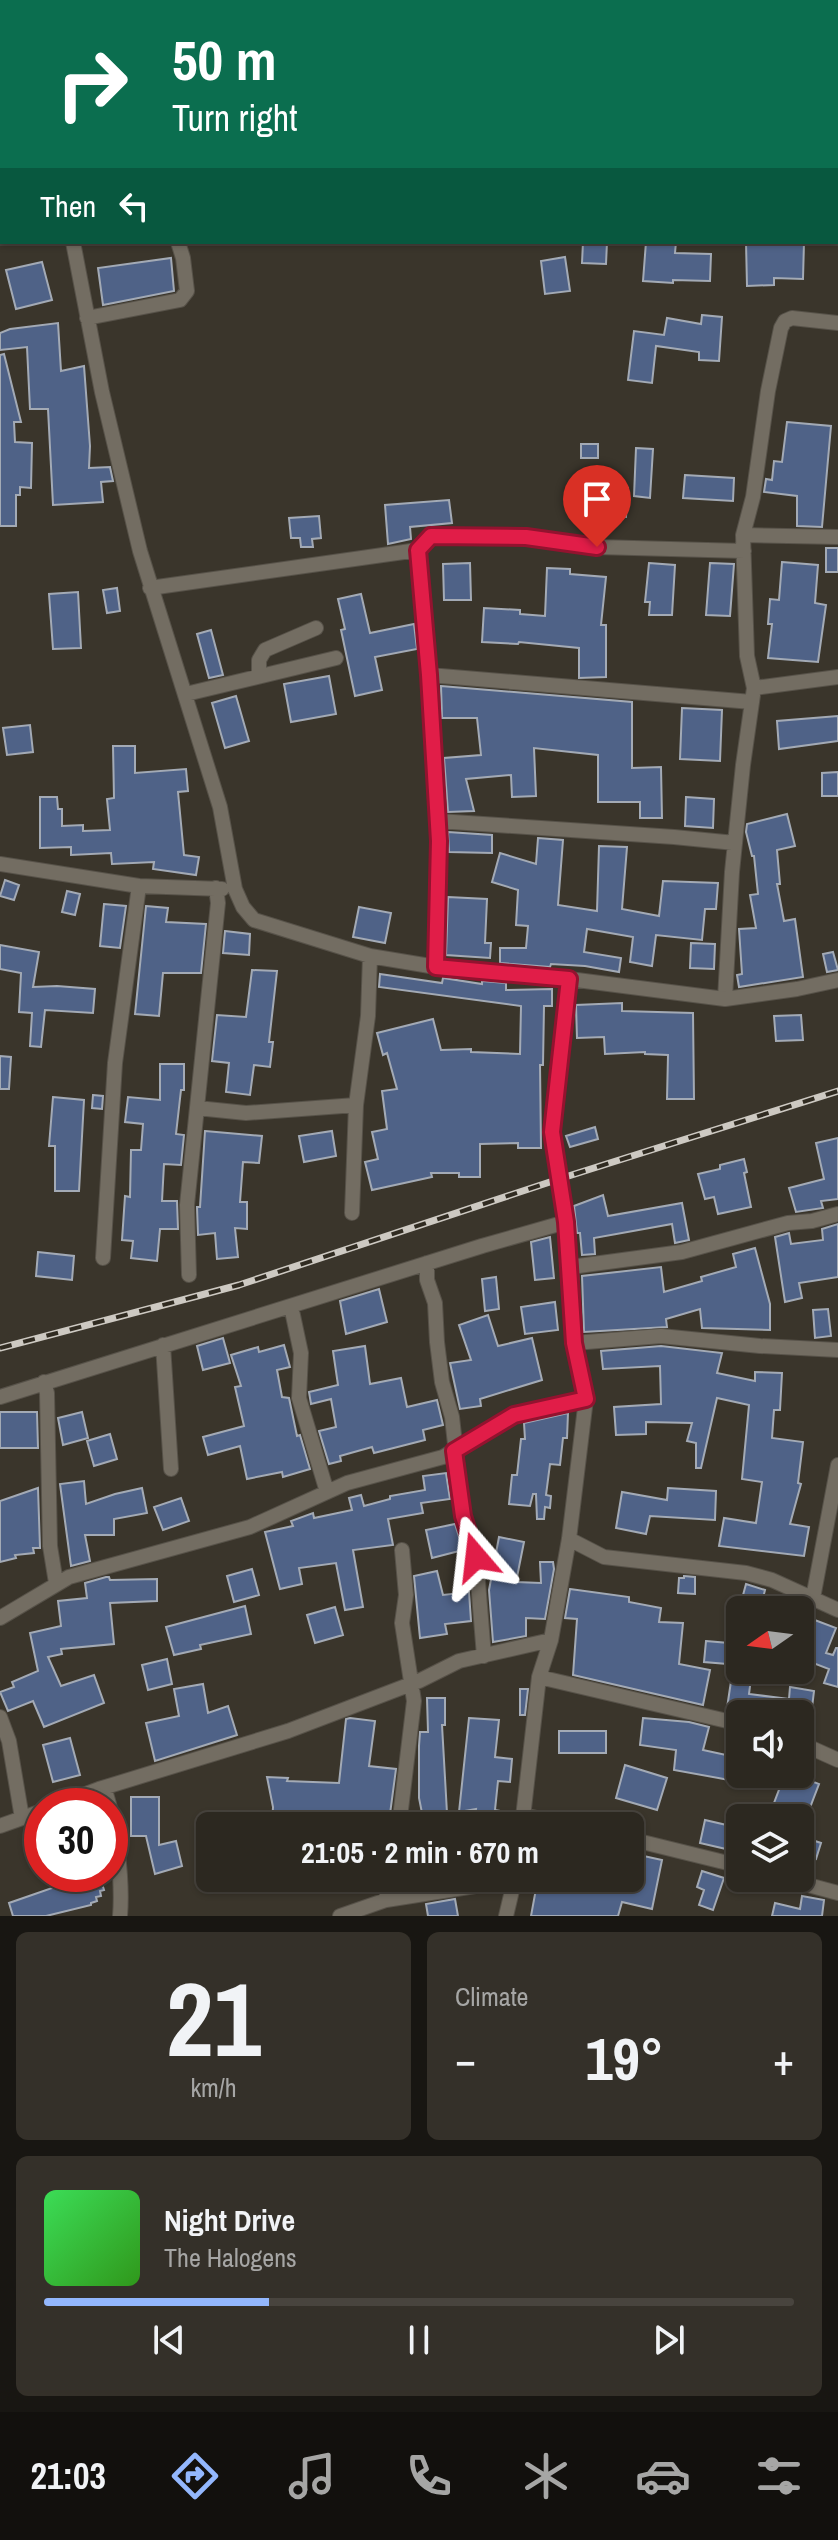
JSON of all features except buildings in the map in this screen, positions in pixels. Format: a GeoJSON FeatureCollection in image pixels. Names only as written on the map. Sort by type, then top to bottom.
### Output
{"type":"FeatureCollection","features":[{"type":"Feature","properties":{"kind":"street"},"geometry":{"type":"LineString","coordinates":[[73,244],[102,392],[150,588],[220,807],[235,889],[243,907],[254,920],[370,956],[436,967],[569,979],[725,999],[838,980]]}},
{"type":"Feature","properties":{"kind":"street"},"geometry":{"type":"LineString","coordinates":[[87,318],[180,300],[187,291],[178,244]]}},
{"type":"Feature","properties":{"kind":"street"},"geometry":{"type":"LineString","coordinates":[[725,999],[735,843],[753,695],[747,656],[744,543],[768,391],[785,321],[792,318],[838,323]]}},
{"type":"Feature","properties":{"kind":"street"},"geometry":{"type":"LineString","coordinates":[[150,588],[418,550],[431,536],[526,537],[597,547],[838,537]]}},
{"type":"Feature","properties":{"kind":"street"},"geometry":{"type":"LineString","coordinates":[[418,550],[438,821],[436,967]]}},
{"type":"Feature","properties":{"kind":"street"},"geometry":{"type":"LineString","coordinates":[[259,674],[259,660],[265,650],[316,628]]}},
{"type":"Feature","properties":{"kind":"street"},"geometry":{"type":"LineString","coordinates":[[186,694],[259,674],[336,658]]}},
{"type":"Feature","properties":{"kind":"street"},"geometry":{"type":"LineString","coordinates":[[429,675],[753,695],[838,677]]}},
{"type":"Feature","properties":{"kind":"street"},"geometry":{"type":"LineString","coordinates":[[438,821],[735,843]]}},
{"type":"Feature","properties":{"kind":"street"},"geometry":{"type":"LineString","coordinates":[[0,864],[139,886],[235,889]]}},
{"type":"Feature","properties":{"kind":"street"},"geometry":{"type":"LineString","coordinates":[[103,1258],[115,1063],[139,886]]}},
{"type":"Feature","properties":{"kind":"street"},"geometry":{"type":"LineString","coordinates":[[189,1275],[187,1205],[218,903],[216,888]]}},
{"type":"Feature","properties":{"kind":"street"},"geometry":{"type":"LineString","coordinates":[[352,1213],[356,1105],[368,1016],[370,956]]}},
{"type":"Feature","properties":{"kind":"street"},"geometry":{"type":"LineString","coordinates":[[523,1812],[539,1677],[551,1640],[569,1539],[586,1399],[574,1343],[571,1267],[552,1132],[569,979]]}},
{"type":"Feature","properties":{"kind":"street"},"geometry":{"type":"LineString","coordinates":[[197,1108],[246,1113],[356,1105]]}},
{"type":"Feature","properties":{"kind":"street"},"geometry":{"type":"LineString","coordinates":[[571,1267],[682,1252],[788,1223],[838,1214]]}},
{"type":"Feature","properties":{"kind":"street"},"geometry":{"type":"LineString","coordinates":[[0,1397],[566,1222]]}},
{"type":"Feature","properties":{"kind":"street"},"geometry":{"type":"LineString","coordinates":[[427,1263],[427,1280],[435,1303],[442,1382],[452,1417],[463,1516],[476,1557],[484,1656]]}},
{"type":"Feature","properties":{"kind":"street"},"geometry":{"type":"LineString","coordinates":[[291,1306],[301,1353],[299,1398],[327,1492]]}},
{"type":"Feature","properties":{"kind":"street"},"geometry":{"type":"LineString","coordinates":[[574,1343],[661,1336],[838,1350]]}},
{"type":"Feature","properties":{"kind":"street"},"geometry":{"type":"LineString","coordinates":[[163,1345],[171,1469]]}},
{"type":"Feature","properties":{"kind":"street"},"geometry":{"type":"LineString","coordinates":[[44,1382],[47,1393],[50,1546],[56,1583]]}},
{"type":"Feature","properties":{"kind":"street"},"geometry":{"type":"LineString","coordinates":[[0,1618],[69,1577],[250,1527],[347,1483],[443,1457],[514,1415],[586,1399]]}},
{"type":"Feature","properties":{"kind":"street"},"geometry":{"type":"LineString","coordinates":[[813,1596],[838,1465]]}},
{"type":"Feature","properties":{"kind":"street"},"geometry":{"type":"LineString","coordinates":[[569,1539],[604,1557],[746,1573],[772,1580],[808,1596]]}},
{"type":"Feature","properties":{"kind":"street"},"geometry":{"type":"LineString","coordinates":[[401,1812],[414,1701],[402,1623],[406,1595],[400,1557],[402,1550]]}},
{"type":"Feature","properties":{"kind":"street"},"geometry":{"type":"LineString","coordinates":[[814,1598],[838,1610]]}},
{"type":"Feature","properties":{"kind":"street"},"geometry":{"type":"LineString","coordinates":[[104,1788],[288,1731],[411,1684],[459,1661],[551,1640]]}},
{"type":"Feature","properties":{"kind":"street"},"geometry":{"type":"LineString","coordinates":[[539,1677],[726,1721]]}},
{"type":"Feature","properties":{"kind":"street"},"geometry":{"type":"LineString","coordinates":[[0,1717],[9,1741],[22,1818],[0,1826]]}},
{"type":"Feature","properties":{"kind":"street"},"geometry":{"type":"LineString","coordinates":[[814,1749],[838,1760]]}},
{"type":"Feature","properties":{"kind":"street"},"geometry":{"type":"LineString","coordinates":[[644,1842],[726,1863]]}},
{"type":"Feature","properties":{"kind":"street"},"geometry":{"type":"LineString","coordinates":[[814,1887],[838,1893]]}},
{"type":"Feature","properties":{"kind":"street"},"geometry":{"type":"LineString","coordinates":[[120,1892],[120,1916]]}},
{"type":"Feature","properties":{"kind":"street"},"geometry":{"type":"LineString","coordinates":[[386,1900],[387,1892]]}},
{"type":"Feature","properties":{"kind":"street"},"geometry":{"type":"LineString","coordinates":[[344,1915],[386,1900],[435,1892]]}},
{"type":"Feature","properties":{"kind":"street"},"geometry":{"type":"LineString","coordinates":[[506,1916],[512,1892]]}},
{"type":"Feature","properties":{"kind":"railway"},"geometry":{"type":"LineString","coordinates":[[0,1348],[239,1285],[838,1091]]}},
{"type":"Feature","properties":{"kind":"route"},"geometry":{"type":"LineString","coordinates":[[476,1557],[463,1516],[454,1451],[514,1415],[586,1399],[574,1343],[566,1222],[552,1132],[569,979],[436,967],[439,841],[418,550],[431,536],[526,537],[597,547]]}}]}
